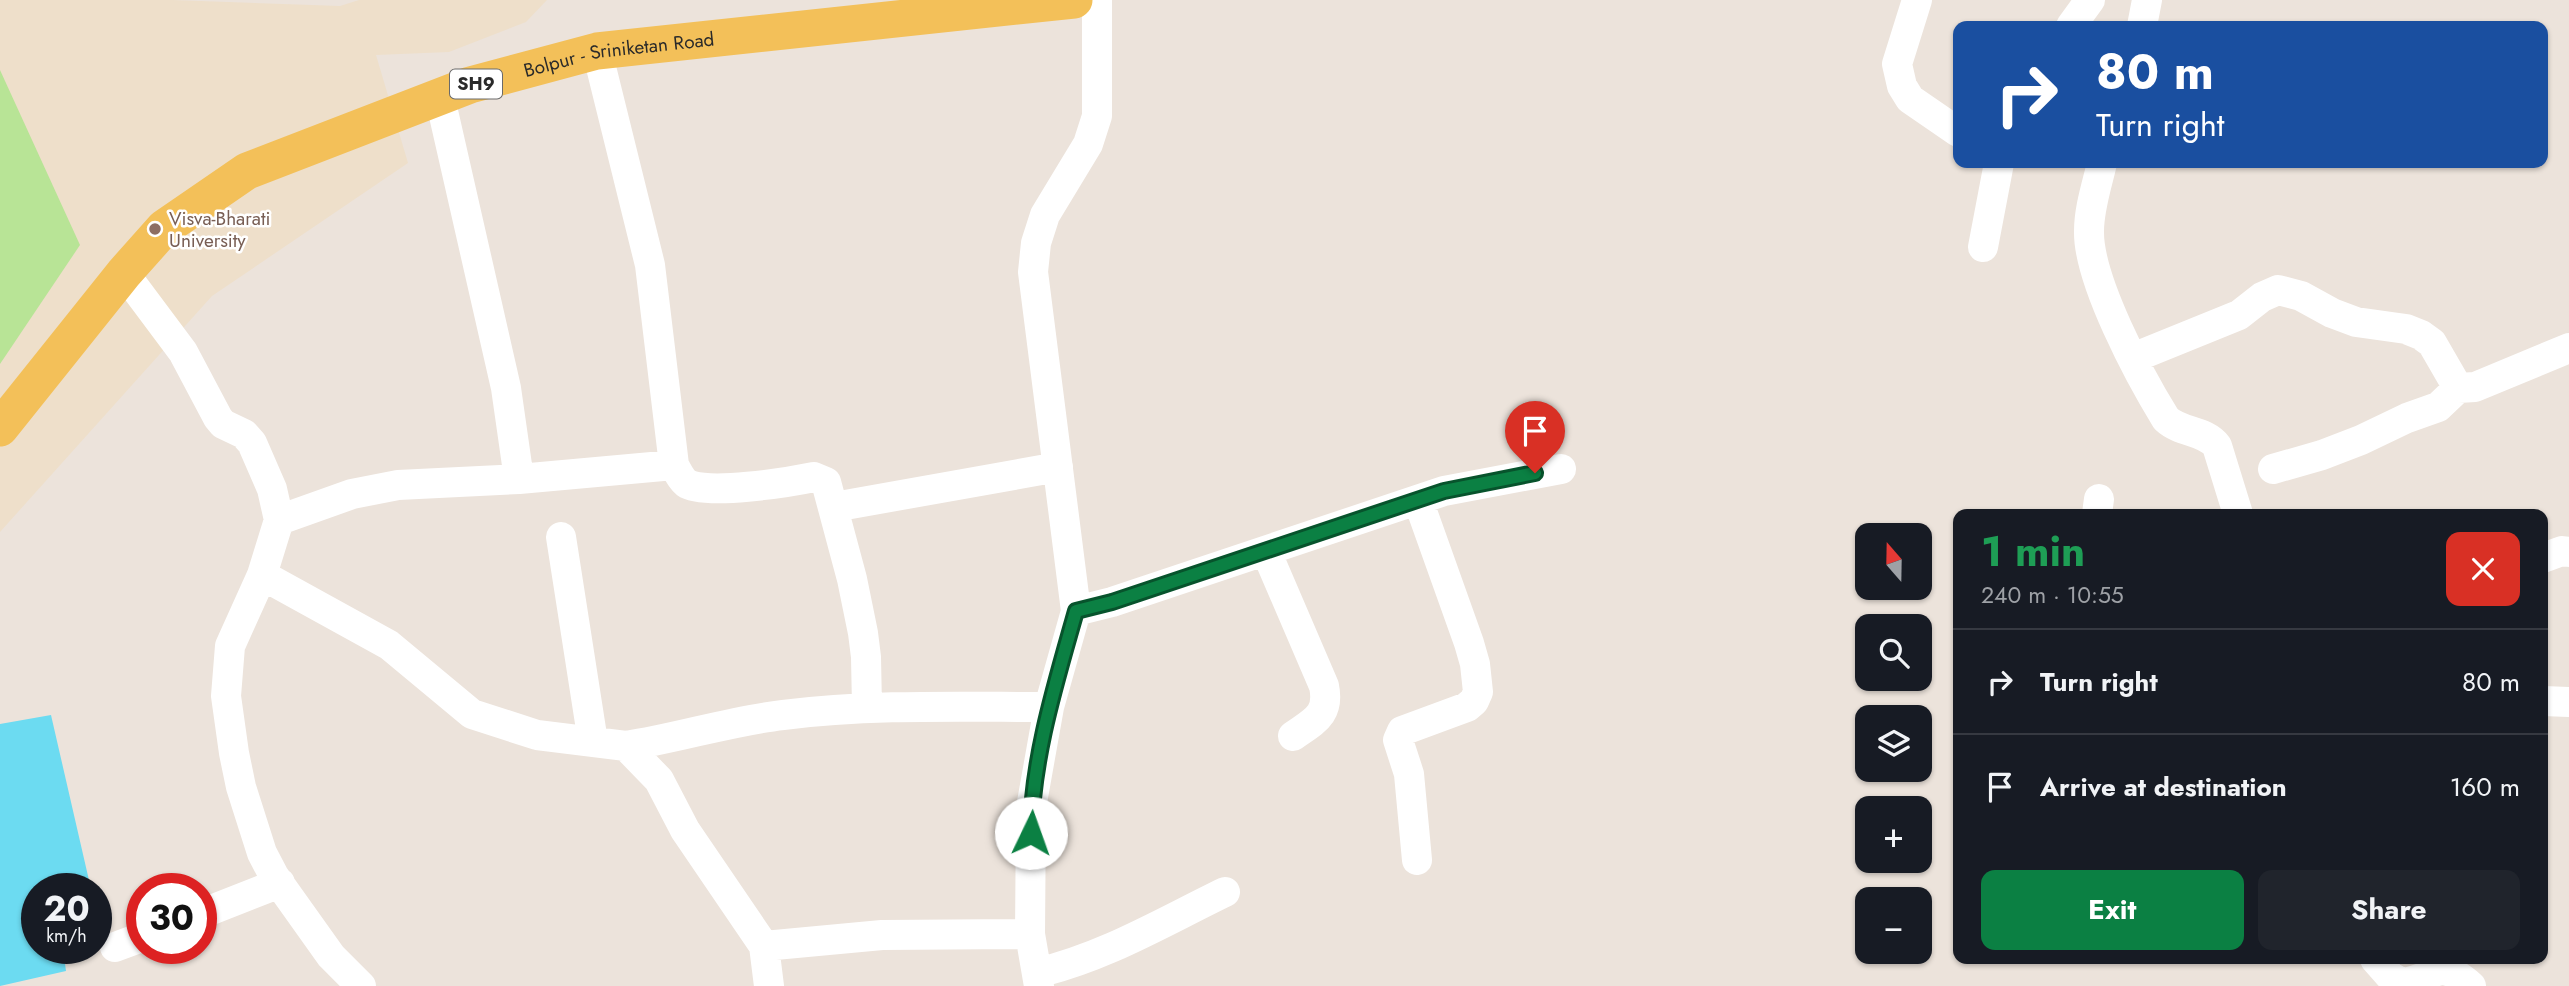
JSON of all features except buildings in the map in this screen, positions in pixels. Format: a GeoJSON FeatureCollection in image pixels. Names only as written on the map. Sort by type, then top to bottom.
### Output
{"type":"FeatureCollection","features":[{"type":"Feature","properties":{"kind":"main road","name":"Bolpur - Sriniketan Road"},"geometry":{"type":"LineString","coordinates":[[0,428],[124,273],[164,228],[247,171],[470,85],[597,51],[1074,0]]}},
{"type":"Feature","properties":{"kind":"street"},"geometry":{"type":"LineString","coordinates":[[1097,0],[1097,116],[1088,144],[1045,215],[1036,243],[1033,272],[1076,611],[1049,707],[1031,808],[1030,934],[1038,979],[1128,942],[1225,892]]}},
{"type":"Feature","properties":{"kind":"street"},"geometry":{"type":"LineString","coordinates":[[1917,0],[1897,64],[1902,86],[1910,99],[1953,129]]}},
{"type":"Feature","properties":{"kind":"street"},"geometry":{"type":"LineString","coordinates":[[2075,21],[2090,0]]}},
{"type":"Feature","properties":{"kind":"street"},"geometry":{"type":"LineString","coordinates":[[2144,21],[2147,0]]}},
{"type":"Feature","properties":{"kind":"street"},"geometry":{"type":"LineString","coordinates":[[597,51],[650,265],[674,465],[685,482],[696,488],[730,488],[818,477],[826,482],[863,633],[867,707]]}},
{"type":"Feature","properties":{"kind":"street"},"geometry":{"type":"LineString","coordinates":[[440,98],[506,388],[519,479]]}},
{"type":"Feature","properties":{"kind":"street"},"geometry":{"type":"LineString","coordinates":[[1983,247],[1998,168]]}},
{"type":"Feature","properties":{"kind":"street"},"geometry":{"type":"LineString","coordinates":[[2101,168],[2089,232],[2099,284],[2133,358],[2166,419],[2180,428],[2205,436],[2217,446],[2236,509]]}},
{"type":"Feature","properties":{"kind":"street"},"geometry":{"type":"LineString","coordinates":[[124,273],[183,352],[218,418],[223,424],[244,434],[252,443],[272,489],[279,520],[262,575],[230,646],[226,696],[234,753],[262,853],[280,883],[353,985]]}},
{"type":"Feature","properties":{"kind":"street"},"geometry":{"type":"LineString","coordinates":[[2133,358],[2239,315],[2262,297],[2278,290],[2301,296],[2332,313],[2356,322],[2406,329],[2421,335],[2432,343],[2458,388]]}},
{"type":"Feature","properties":{"kind":"street"},"geometry":{"type":"LineString","coordinates":[[2273,469],[2361,440],[2400,421],[2438,407],[2458,388],[2475,387],[2569,348]]}},
{"type":"Feature","properties":{"kind":"street"},"geometry":{"type":"LineString","coordinates":[[279,520],[352,494],[398,485],[519,479],[674,465]]}},
{"type":"Feature","properties":{"kind":"street"},"geometry":{"type":"LineString","coordinates":[[834,507],[1058,467]]}},
{"type":"Feature","properties":{"kind":"street"},"geometry":{"type":"LineString","coordinates":[[1076,611],[1112,602],[1457,488],[1561,469]]}},
{"type":"Feature","properties":{"kind":"street"},"geometry":{"type":"LineString","coordinates":[[1417,860],[1409,774],[1398,735],[1402,731],[1467,707],[1478,692],[1475,664],[1469,643],[1418,500]]}},
{"type":"Feature","properties":{"kind":"street"},"geometry":{"type":"LineString","coordinates":[[561,537],[593,742]]}},
{"type":"Feature","properties":{"kind":"street"},"geometry":{"type":"LineString","coordinates":[[1266,551],[1324,686],[1327,700],[1317,719],[1293,736]]}},
{"type":"Feature","properties":{"kind":"street"},"geometry":{"type":"LineString","coordinates":[[2548,556],[2562,551],[2569,552]]}},
{"type":"Feature","properties":{"kind":"street"},"geometry":{"type":"LineString","coordinates":[[262,575],[389,645],[472,714],[537,735],[626,746],[663,741],[780,715],[867,707],[1049,707]]}},
{"type":"Feature","properties":{"kind":"street"},"geometry":{"type":"LineString","coordinates":[[2548,701],[2569,702]]}},
{"type":"Feature","properties":{"kind":"street"},"geometry":{"type":"LineString","coordinates":[[626,746],[659,780],[685,830],[764,946],[769,986]]}},
{"type":"Feature","properties":{"kind":"street"},"geometry":{"type":"LineString","coordinates":[[217,908],[280,883]]}},
{"type":"Feature","properties":{"kind":"street"},"geometry":{"type":"LineString","coordinates":[[764,946],[882,935],[1030,934]]}},
{"type":"Feature","properties":{"kind":"street"},"geometry":{"type":"LineString","coordinates":[[2379,964],[2397,984],[2444,970],[2452,971],[2471,986]]}},
{"type":"Feature","properties":{"kind":"shaded area","name":"Visva-Bharati University"},"geometry":{"type":"Polygon","coordinates":[[[0,0],[172,0],[340,6],[359,0],[547,0],[526,22],[449,52],[376,55],[408,163],[212,296],[0,532],[0,0]]]}},
{"type":"Feature","properties":{"kind":"green space"},"geometry":{"type":"Polygon","coordinates":[[[0,70],[80,245],[0,364],[0,70]]]}},
{"type":"Feature","properties":{"kind":"water"},"geometry":{"type":"Polygon","coordinates":[[[51,715],[87,873],[21,873],[21,964],[65,964],[66,971],[0,986],[0,724],[51,715]]]}},
{"type":"Feature","properties":{"kind":"place","name":"Visva-Bharati University"},"geometry":{"type":"Point","coordinates":[155,229]}},
{"type":"Feature","properties":{"kind":"route"},"geometry":{"type":"LineString","coordinates":[[1031,833],[1031,808],[1049,707],[1076,611],[1112,602],[1444,491],[1535,473]]}}]}
